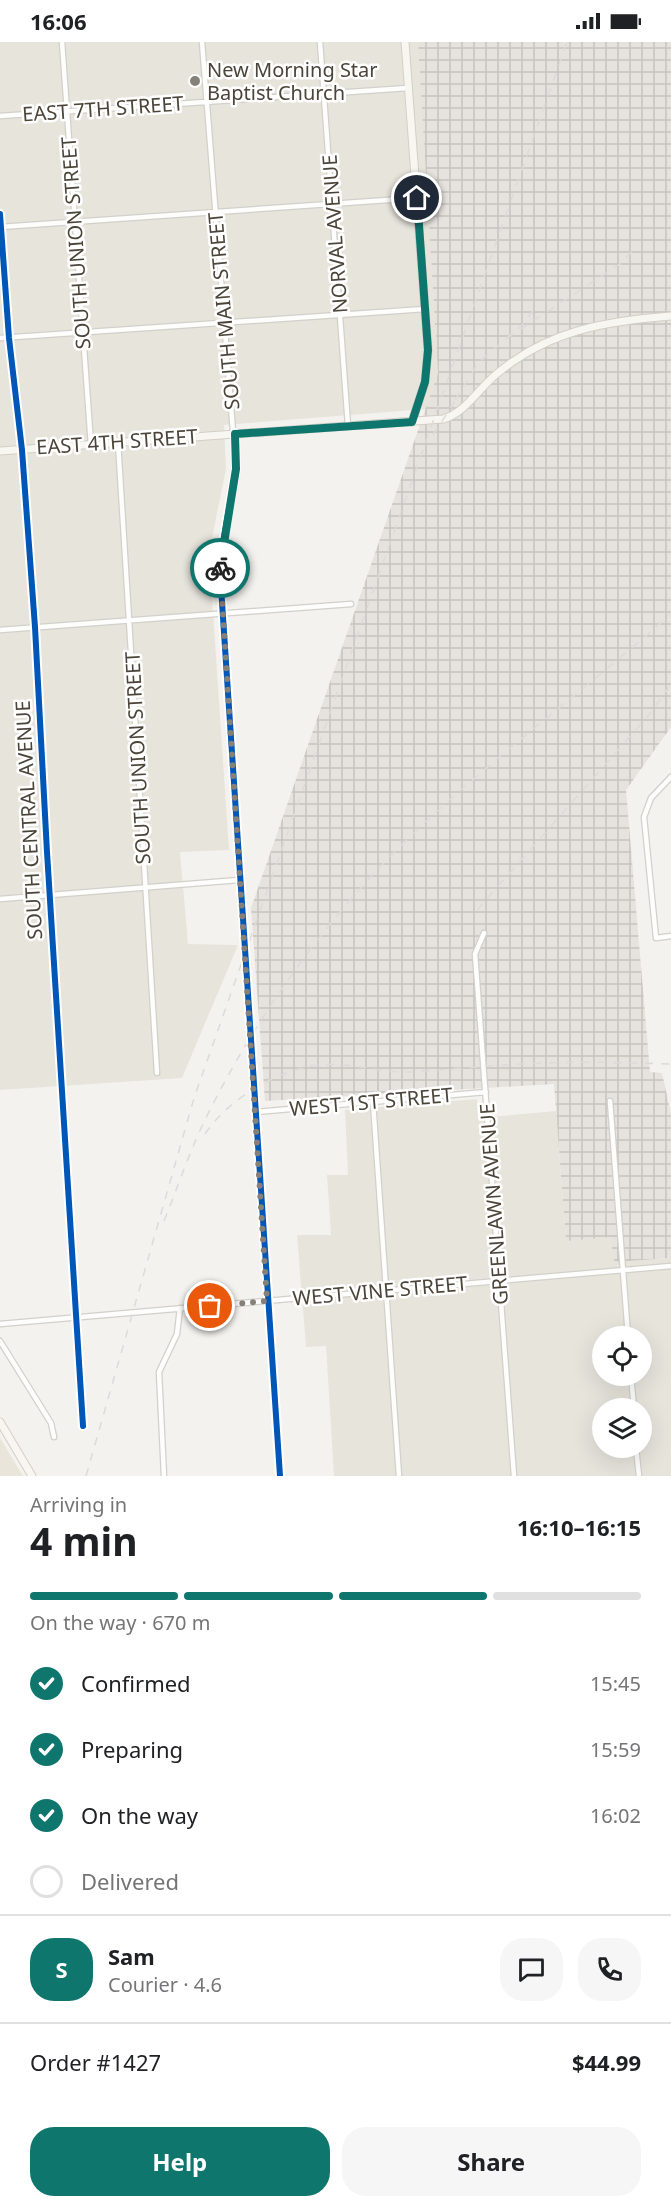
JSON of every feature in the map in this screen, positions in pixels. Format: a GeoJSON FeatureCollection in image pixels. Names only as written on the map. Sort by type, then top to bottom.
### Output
{"type":"FeatureCollection","features":[{"type":"Feature","properties":{"kind":"street","name":"SOUTH UNION STREET"},"geometry":{"type":"LineString","coordinates":[[62,42],[91,445]]}},
{"type":"Feature","properties":{"kind":"street","name":"SOUTH MAIN STREET"},"geometry":{"type":"LineString","coordinates":[[202,42],[235,434],[236,469],[220,554],[239,880],[280,1476]]}},
{"type":"Feature","properties":{"kind":"street","name":"NORVAL AVENUE"},"geometry":{"type":"LineString","coordinates":[[320,42],[348,426]]}},
{"type":"Feature","properties":{"kind":"street"},"geometry":{"type":"LineString","coordinates":[[405,42],[428,350],[426,373],[412,422]]}},
{"type":"Feature","properties":{"kind":"street","name":"EAST 7TH STREET"},"geometry":{"type":"LineString","coordinates":[[0,116],[408,88]]}},
{"type":"Feature","properties":{"kind":"street"},"geometry":{"type":"LineString","coordinates":[[0,227],[417,198]]}},
{"type":"Feature","properties":{"kind":"street","name":"SOUTH CENTRAL AVENUE"},"geometry":{"type":"LineString","coordinates":[[0,214],[9,338],[22,450],[35,627],[83,1426]]}},
{"type":"Feature","properties":{"kind":"street"},"geometry":{"type":"LineString","coordinates":[[0,338],[425,309]]}},
{"type":"Feature","properties":{"kind":"street","name":"EAST 4TH STREET"},"geometry":{"type":"LineString","coordinates":[[0,452],[412,422],[451,417],[497,373],[525,352],[555,337],[604,323],[671,316]]}},
{"type":"Feature","properties":{"kind":"street","name":"SOUTH UNION STREET"},"geometry":{"type":"LineString","coordinates":[[118,442],[157,1073]]}},
{"type":"Feature","properties":{"kind":"street"},"geometry":{"type":"LineString","coordinates":[[0,630],[351,604]]}},
{"type":"Feature","properties":{"kind":"street"},"geometry":{"type":"LineString","coordinates":[[671,777],[657,789],[645,808],[645,836],[656,938],[671,936]]}},
{"type":"Feature","properties":{"kind":"street"},"geometry":{"type":"LineString","coordinates":[[0,899],[239,880]]}},
{"type":"Feature","properties":{"kind":"street","name":"GREENLAWN AVENUE"},"geometry":{"type":"LineString","coordinates":[[484,933],[476,954],[514,1476]]}},
{"type":"Feature","properties":{"kind":"street","name":"WEST 1ST STREET"},"geometry":{"type":"LineString","coordinates":[[256,1112],[486,1092]]}},
{"type":"Feature","properties":{"kind":"street"},"geometry":{"type":"LineString","coordinates":[[610,1101],[627,1326]]}},
{"type":"Feature","properties":{"kind":"street"},"geometry":{"type":"LineString","coordinates":[[373,1102],[399,1476]]}},
{"type":"Feature","properties":{"kind":"street","name":"WEST VINE STREET"},"geometry":{"type":"LineString","coordinates":[[0,1324],[671,1266]]}},
{"type":"Feature","properties":{"kind":"street"},"geometry":{"type":"LineString","coordinates":[[164,1476],[159,1372],[177,1334],[180,1308]]}},
{"type":"Feature","properties":{"kind":"street"},"geometry":{"type":"LineString","coordinates":[[0,1341],[51,1423],[54,1437]]}},
{"type":"Feature","properties":{"kind":"street"},"geometry":{"type":"LineString","coordinates":[[0,1422],[32,1476]]}},
{"type":"Feature","properties":{"kind":"street"},"geometry":{"type":"LineString","coordinates":[[637,1458],[639,1476]]}},
{"type":"Feature","properties":{"kind":"shaded area"},"geometry":{"type":"Polygon","coordinates":[[[0,42],[419,42],[438,373],[426,409],[224,425],[226,469],[209,553],[229,850],[180,852],[188,944],[238,945],[182,1078],[0,1090],[0,42]]]}},
{"type":"Feature","properties":{"kind":"shaded area"},"geometry":{"type":"Polygon","coordinates":[[[418,42],[671,42],[671,727],[626,790],[650,1072],[662,1073],[671,1114],[671,1258],[614,1262],[611,1237],[566,1241],[554,1084],[265,1101],[251,908],[438,373],[418,42]]]}},
{"type":"Feature","properties":{"kind":"shaded area"},"geometry":{"type":"Polygon","coordinates":[[[477,1099],[478,1118],[556,1111],[566,1240],[612,1237],[614,1262],[671,1258],[671,1476],[334,1476],[326,1346],[306,1347],[297,1235],[331,1235],[327,1175],[348,1175],[345,1110],[477,1099]]]}},
{"type":"Feature","properties":{"kind":"shaded area"},"geometry":{"type":"Polygon","coordinates":[[[0,1438],[23,1476],[0,1476],[0,1438]]]}},
{"type":"Feature","properties":{"kind":"railway"},"geometry":{"type":"LineString","coordinates":[[86,1476],[194,1098],[567,42]]}},
{"type":"Feature","properties":{"kind":"railway"},"geometry":{"type":"LineString","coordinates":[[507,338],[620,264],[638,245]]}},
{"type":"Feature","properties":{"kind":"railway"},"geometry":{"type":"LineString","coordinates":[[455,400],[478,363],[522,325],[535,308]]}},
{"type":"Feature","properties":{"kind":"railway"},"geometry":{"type":"LineString","coordinates":[[433,435],[459,395]]}},
{"type":"Feature","properties":{"kind":"railway"},"geometry":{"type":"LineString","coordinates":[[164,1221],[203,1124],[239,1056],[303,959],[352,898],[411,835],[447,802],[671,614]]}},
{"type":"Feature","properties":{"kind":"railway"},"geometry":{"type":"LineString","coordinates":[[477,910],[649,715],[669,687]]}},
{"type":"Feature","properties":{"kind":"railway"},"geometry":{"type":"LineString","coordinates":[[205,1134],[226,1110],[252,1090],[281,1075],[311,1066],[336,1065],[411,1072],[563,1062],[671,1064]]}},
{"type":"Feature","properties":{"kind":"cycle path"},"geometry":{"type":"LineString","coordinates":[[0,214],[9,338],[22,450],[35,627],[83,1426]]}},
{"type":"Feature","properties":{"kind":"cycle path"},"geometry":{"type":"LineString","coordinates":[[235,433],[236,469],[220,572],[280,1476]]}},
{"type":"Feature","properties":{"kind":"way so far"},"geometry":{"type":"LineString","coordinates":[[210,1306],[267,1301],[220,568]]}},
{"type":"Feature","properties":{"kind":"place","name":"New Morning Star Baptist Church"},"geometry":{"type":"Point","coordinates":[195,81]}},
{"type":"Feature","properties":{"kind":"route"},"geometry":{"type":"LineString","coordinates":[[220,568],[220,554],[234,488],[235,434],[412,422],[425,382],[428,350],[417,198]]}}]}
